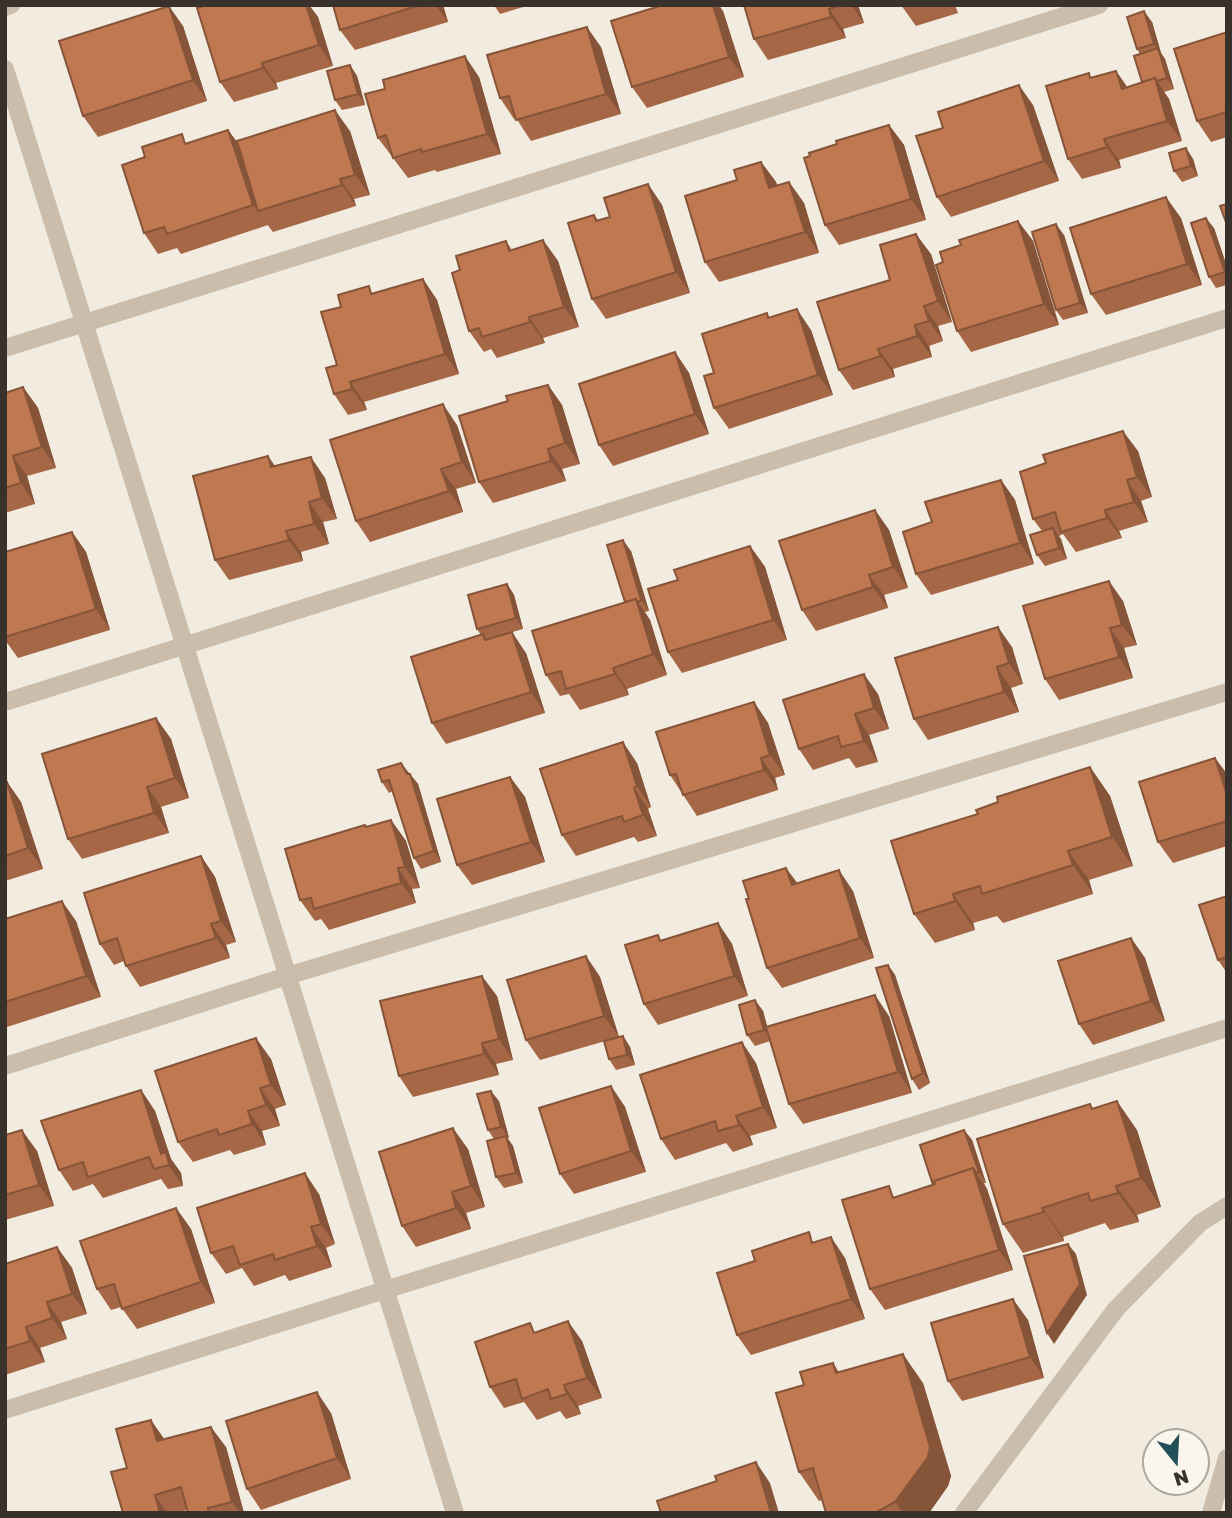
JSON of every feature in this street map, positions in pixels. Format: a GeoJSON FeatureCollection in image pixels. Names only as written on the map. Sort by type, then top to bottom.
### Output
{"type":"FeatureCollection","features":[{"type":"Feature","properties":{"kind":"street"},"geometry":{"type":"LineString","coordinates":[[5,7],[11,5]]}},
{"type":"Feature","properties":{"kind":"street"},"geometry":{"type":"LineString","coordinates":[[5,348],[1099,5]]}},
{"type":"Feature","properties":{"kind":"street"},"geometry":{"type":"LineString","coordinates":[[5,69],[455,1513]]}},
{"type":"Feature","properties":{"kind":"street"},"geometry":{"type":"LineString","coordinates":[[5,702],[1227,318]]}},
{"type":"Feature","properties":{"kind":"street"},"geometry":{"type":"LineString","coordinates":[[5,1066],[287,975],[1227,692]]}},
{"type":"Feature","properties":{"kind":"street"},"geometry":{"type":"LineString","coordinates":[[5,1410],[1227,1028]]}},
{"type":"Feature","properties":{"kind":"street"},"geometry":{"type":"LineString","coordinates":[[964,1513],[1116,1309],[1200,1223],[1227,1206]]}},
{"type":"Feature","properties":{"kind":"street"},"geometry":{"type":"LineString","coordinates":[[1211,1513],[1227,1458]]}},
{"type":"Feature","properties":{"kind":"building"},"geometry":{"type":"Polygon","coordinates":[[[207,5],[306,5],[319,45],[262,63],[263,68],[220,82],[197,8],[207,5]]]}},
{"type":"Feature","properties":{"kind":"building"},"geometry":{"type":"Polygon","coordinates":[[[333,5],[420,5],[340,30],[333,5]]]}},
{"type":"Feature","properties":{"kind":"building"},"geometry":{"type":"Polygon","coordinates":[[[663,5],[713,5],[729,57],[632,87],[611,21],[663,5]]]}},
{"type":"Feature","properties":{"kind":"building"},"geometry":{"type":"Polygon","coordinates":[[[744,5],[841,5],[829,9],[831,17],[754,39],[744,5]]]}},
{"type":"Feature","properties":{"kind":"building"},"geometry":{"type":"Polygon","coordinates":[[[169,6],[193,80],[83,116],[59,41],[169,6]]]}},
{"type":"Feature","properties":{"kind":"building"},"geometry":{"type":"Polygon","coordinates":[[[1144,11],[1154,44],[1137,49],[1127,17],[1144,11]]]}},
{"type":"Feature","properties":{"kind":"building"},"geometry":{"type":"Polygon","coordinates":[[[587,27],[606,94],[516,120],[509,96],[500,98],[487,55],[587,27]]]}},
{"type":"Feature","properties":{"kind":"building"},"geometry":{"type":"Polygon","coordinates":[[[1227,32],[1227,112],[1197,121],[1174,49],[1227,32]]]}},
{"type":"Feature","properties":{"kind":"building"},"geometry":{"type":"Polygon","coordinates":[[[1158,48],[1167,78],[1142,82],[1134,56],[1158,48]]]}},
{"type":"Feature","properties":{"kind":"building"},"geometry":{"type":"Polygon","coordinates":[[[465,56],[487,134],[393,158],[386,135],[378,138],[365,94],[385,89],[383,80],[465,56]]]}},
{"type":"Feature","properties":{"kind":"building"},"geometry":{"type":"Polygon","coordinates":[[[350,65],[358,94],[335,100],[327,71],[350,65]]]}},
{"type":"Feature","properties":{"kind":"building"},"geometry":{"type":"Polygon","coordinates":[[[1116,71],[1122,89],[1155,78],[1167,121],[1104,139],[1107,147],[1068,159],[1046,86],[1089,73],[1090,78],[1116,71]]]}},
{"type":"Feature","properties":{"kind":"building"},"geometry":{"type":"Polygon","coordinates":[[[1019,85],[1044,161],[937,197],[916,136],[943,128],[938,112],[1019,85]]]}},
{"type":"Feature","properties":{"kind":"building"},"geometry":{"type":"Polygon","coordinates":[[[335,110],[355,175],[340,179],[342,185],[258,211],[237,141],[335,110]]]}},
{"type":"Feature","properties":{"kind":"building"},"geometry":{"type":"Polygon","coordinates":[[[889,125],[911,199],[825,225],[804,158],[810,156],[809,153],[837,144],[836,141],[889,125]]]}},
{"type":"Feature","properties":{"kind":"building"},"geometry":{"type":"Polygon","coordinates":[[[228,130],[253,205],[167,234],[164,227],[144,233],[122,165],[145,157],[142,147],[182,134],[185,144],[228,130]]]}},
{"type":"Feature","properties":{"kind":"building"},"geometry":{"type":"Polygon","coordinates":[[[1186,148],[1191,166],[1174,171],[1169,153],[1186,148]]]}},
{"type":"Feature","properties":{"kind":"building"},"geometry":{"type":"Polygon","coordinates":[[[761,162],[769,188],[789,182],[805,232],[705,262],[685,196],[737,180],[734,170],[761,162]]]}},
{"type":"Feature","properties":{"kind":"building"},"geometry":{"type":"Polygon","coordinates":[[[648,184],[676,272],[592,299],[568,223],[594,215],[596,221],[610,217],[604,198],[648,184]]]}},
{"type":"Feature","properties":{"kind":"building"},"geometry":{"type":"Polygon","coordinates":[[[1166,197],[1187,264],[1091,294],[1070,228],[1166,197]]]}},
{"type":"Feature","properties":{"kind":"building"},"geometry":{"type":"Polygon","coordinates":[[[1227,204],[1227,225],[1220,206],[1227,204]]]}},
{"type":"Feature","properties":{"kind":"building"},"geometry":{"type":"Polygon","coordinates":[[[1206,218],[1225,272],[1209,277],[1191,223],[1206,218]]]}},
{"type":"Feature","properties":{"kind":"building"},"geometry":{"type":"Polygon","coordinates":[[[1018,221],[1044,304],[957,331],[936,265],[943,262],[940,252],[961,245],[959,240],[1018,221]]]}},
{"type":"Feature","properties":{"kind":"building"},"geometry":{"type":"Polygon","coordinates":[[[1056,224],[1080,303],[1056,310],[1032,232],[1056,224]]]}},
{"type":"Feature","properties":{"kind":"building"},"geometry":{"type":"Polygon","coordinates":[[[916,234],[938,301],[924,306],[929,321],[915,325],[917,336],[878,349],[881,356],[839,370],[817,302],[890,280],[880,245],[916,234]]]}},
{"type":"Feature","properties":{"kind":"building"},"geometry":{"type":"Polygon","coordinates":[[[543,240],[564,307],[529,317],[530,322],[482,337],[479,328],[469,331],[452,273],[460,270],[456,256],[506,241],[509,251],[543,240]]]}},
{"type":"Feature","properties":{"kind":"building"},"geometry":{"type":"Polygon","coordinates":[[[423,279],[445,354],[350,382],[352,389],[334,394],[326,368],[337,365],[321,312],[341,307],[338,295],[369,286],[371,294],[423,279]]]}},
{"type":"Feature","properties":{"kind":"building"},"geometry":{"type":"Polygon","coordinates":[[[797,309],[818,375],[714,408],[704,376],[714,373],[702,334],[767,313],[768,318],[797,309]]]}},
{"type":"Feature","properties":{"kind":"building"},"geometry":{"type":"Polygon","coordinates":[[[675,352],[695,414],[599,445],[579,384],[675,352]]]}},
{"type":"Feature","properties":{"kind":"building"},"geometry":{"type":"Polygon","coordinates":[[[548,385],[565,443],[548,449],[551,461],[479,482],[459,416],[508,401],[506,396],[548,385]]]}},
{"type":"Feature","properties":{"kind":"building"},"geometry":{"type":"Polygon","coordinates":[[[23,387],[42,447],[13,456],[21,483],[5,488],[5,393],[23,387]]]}},
{"type":"Feature","properties":{"kind":"building"},"geometry":{"type":"Polygon","coordinates":[[[443,404],[462,462],[441,469],[449,491],[356,521],[330,440],[443,404]]]}},
{"type":"Feature","properties":{"kind":"building"},"geometry":{"type":"Polygon","coordinates":[[[1123,431],[1137,477],[1127,480],[1134,502],[1105,510],[1107,518],[1061,532],[1055,512],[1033,519],[1020,472],[1046,463],[1043,455],[1123,431]]]}},
{"type":"Feature","properties":{"kind":"building"},"geometry":{"type":"Polygon","coordinates":[[[268,456],[271,467],[311,457],[322,498],[309,502],[314,524],[286,531],[289,540],[215,560],[193,476],[268,456]]]}},
{"type":"Feature","properties":{"kind":"building"},"geometry":{"type":"Polygon","coordinates":[[[1001,480],[1020,543],[916,574],[903,532],[932,522],[925,502],[1001,480]]]}},
{"type":"Feature","properties":{"kind":"building"},"geometry":{"type":"Polygon","coordinates":[[[875,510],[893,567],[869,575],[873,587],[802,610],[779,541],[875,510]]]}},
{"type":"Feature","properties":{"kind":"building"},"geometry":{"type":"Polygon","coordinates":[[[1053,528],[1059,548],[1037,555],[1030,535],[1053,528]]]}},
{"type":"Feature","properties":{"kind":"building"},"geometry":{"type":"Polygon","coordinates":[[[72,532],[96,609],[5,637],[5,552],[72,532]]]}},
{"type":"Feature","properties":{"kind":"building"},"geometry":{"type":"Polygon","coordinates":[[[623,540],[641,600],[638,602],[636,599],[625,602],[607,545],[623,540]]]}},
{"type":"Feature","properties":{"kind":"building"},"geometry":{"type":"Polygon","coordinates":[[[750,546],[773,620],[668,652],[648,589],[678,580],[674,570],[750,546]]]}},
{"type":"Feature","properties":{"kind":"building"},"geometry":{"type":"Polygon","coordinates":[[[1109,581],[1122,625],[1110,628],[1119,657],[1045,679],[1023,606],[1109,581]]]}},
{"type":"Feature","properties":{"kind":"building"},"geometry":{"type":"Polygon","coordinates":[[[507,584],[516,618],[477,629],[468,595],[507,584]]]}},
{"type":"Feature","properties":{"kind":"building"},"geometry":{"type":"Polygon","coordinates":[[[636,599],[653,654],[613,668],[615,674],[566,689],[561,671],[546,675],[532,631],[636,599]]]}},
{"type":"Feature","properties":{"kind":"building"},"geometry":{"type":"Polygon","coordinates":[[[998,627],[1009,663],[997,667],[1004,692],[914,719],[895,658],[998,627]]]}},
{"type":"Feature","properties":{"kind":"building"},"geometry":{"type":"Polygon","coordinates":[[[512,632],[531,692],[432,723],[411,657],[483,634],[485,640],[512,632]]]}},
{"type":"Feature","properties":{"kind":"building"},"geometry":{"type":"Polygon","coordinates":[[[864,674],[874,708],[855,714],[864,741],[841,747],[838,736],[799,749],[783,700],[864,674]]]}},
{"type":"Feature","properties":{"kind":"building"},"geometry":{"type":"Polygon","coordinates":[[[754,702],[770,755],[761,758],[764,770],[683,795],[676,774],[670,775],[656,732],[754,702]]]}},
{"type":"Feature","properties":{"kind":"building"},"geometry":{"type":"Polygon","coordinates":[[[156,718],[175,778],[147,787],[154,813],[68,839],[42,754],[156,718]]]}},
{"type":"Feature","properties":{"kind":"building"},"geometry":{"type":"Polygon","coordinates":[[[623,742],[643,815],[624,822],[622,816],[562,835],[540,769],[623,742]]]}},
{"type":"Feature","properties":{"kind":"building"},"geometry":{"type":"Polygon","coordinates":[[[1215,758],[1227,795],[1227,821],[1158,842],[1139,782],[1215,758]]]}},
{"type":"Feature","properties":{"kind":"building"},"geometry":{"type":"Polygon","coordinates":[[[401,763],[407,774],[410,774],[434,851],[414,858],[389,780],[382,782],[378,770],[401,763]]]}},
{"type":"Feature","properties":{"kind":"building"},"geometry":{"type":"Polygon","coordinates":[[[1090,767],[1112,837],[1068,851],[1073,865],[982,894],[980,886],[953,894],[955,901],[914,914],[891,841],[978,814],[976,810],[998,802],[997,797],[1090,767]]]}},
{"type":"Feature","properties":{"kind":"building"},"geometry":{"type":"Polygon","coordinates":[[[510,777],[531,842],[457,865],[437,799],[510,777]]]}},
{"type":"Feature","properties":{"kind":"building"},"geometry":{"type":"Polygon","coordinates":[[[5,782],[28,848],[5,856],[5,782]]]}},
{"type":"Feature","properties":{"kind":"building"},"geometry":{"type":"Polygon","coordinates":[[[391,820],[405,867],[398,868],[401,883],[314,909],[311,898],[300,900],[285,849],[391,820]]]}},
{"type":"Feature","properties":{"kind":"building"},"geometry":{"type":"Polygon","coordinates":[[[201,856],[221,921],[211,924],[216,938],[126,966],[117,938],[100,944],[84,893],[201,856]]]}},
{"type":"Feature","properties":{"kind":"building"},"geometry":{"type":"Polygon","coordinates":[[[786,868],[792,885],[839,870],[860,938],[767,968],[743,881],[786,868]]]}},
{"type":"Feature","properties":{"kind":"building"},"geometry":{"type":"Polygon","coordinates":[[[1227,896],[1227,957],[1218,960],[1199,905],[1227,896]]]}},
{"type":"Feature","properties":{"kind":"building"},"geometry":{"type":"Polygon","coordinates":[[[62,901],[86,976],[5,1002],[5,919],[62,901]]]}},
{"type":"Feature","properties":{"kind":"building"},"geometry":{"type":"Polygon","coordinates":[[[718,923],[734,976],[644,1004],[625,945],[658,935],[660,941],[718,923]]]}},
{"type":"Feature","properties":{"kind":"building"},"geometry":{"type":"Polygon","coordinates":[[[1131,938],[1151,1001],[1079,1024],[1058,961],[1131,938]]]}},
{"type":"Feature","properties":{"kind":"building"},"geometry":{"type":"Polygon","coordinates":[[[586,956],[604,1016],[526,1040],[507,980],[586,956]]]}},
{"type":"Feature","properties":{"kind":"building"},"geometry":{"type":"Polygon","coordinates":[[[888,965],[923,1073],[912,1079],[876,968],[888,965]]]}},
{"type":"Feature","properties":{"kind":"building"},"geometry":{"type":"Polygon","coordinates":[[[482,976],[499,1039],[482,1043],[484,1054],[399,1076],[380,1001],[482,976]]]}},
{"type":"Feature","properties":{"kind":"building"},"geometry":{"type":"Polygon","coordinates":[[[875,995],[898,1072],[789,1104],[766,1027],[875,995]]]}},
{"type":"Feature","properties":{"kind":"building"},"geometry":{"type":"Polygon","coordinates":[[[755,1000],[764,1030],[747,1035],[739,1005],[755,1000]]]}},
{"type":"Feature","properties":{"kind":"building"},"geometry":{"type":"Polygon","coordinates":[[[623,1036],[627,1055],[609,1059],[604,1041],[623,1036]]]}},
{"type":"Feature","properties":{"kind":"building"},"geometry":{"type":"Polygon","coordinates":[[[256,1038],[271,1085],[260,1088],[266,1105],[248,1111],[252,1124],[219,1135],[217,1129],[178,1142],[155,1071],[256,1038]]]}},
{"type":"Feature","properties":{"kind":"building"},"geometry":{"type":"Polygon","coordinates":[[[742,1042],[763,1107],[736,1116],[739,1125],[718,1131],[715,1121],[661,1139],[640,1075],[742,1042]]]}},
{"type":"Feature","properties":{"kind":"building"},"geometry":{"type":"Polygon","coordinates":[[[611,1086],[631,1151],[560,1174],[539,1108],[611,1086]]]}},
{"type":"Feature","properties":{"kind":"building"},"geometry":{"type":"Polygon","coordinates":[[[141,1090],[161,1154],[166,1152],[169,1165],[154,1169],[149,1157],[88,1177],[83,1162],[59,1170],[41,1121],[141,1090]]]}},
{"type":"Feature","properties":{"kind":"building"},"geometry":{"type":"Polygon","coordinates":[[[491,1091],[501,1127],[488,1130],[477,1094],[491,1091]]]}},
{"type":"Feature","properties":{"kind":"building"},"geometry":{"type":"Polygon","coordinates":[[[1117,1101],[1141,1178],[1116,1186],[1118,1193],[1090,1201],[1088,1193],[1042,1208],[1044,1212],[1003,1224],[977,1139],[1090,1104],[1092,1109],[1117,1101]]]}},
{"type":"Feature","properties":{"kind":"building"},"geometry":{"type":"Polygon","coordinates":[[[453,1128],[471,1186],[452,1192],[456,1208],[402,1226],[379,1152],[453,1128]]]}},
{"type":"Feature","properties":{"kind":"building"},"geometry":{"type":"Polygon","coordinates":[[[22,1130],[39,1185],[5,1195],[5,1135],[22,1130]]]}},
{"type":"Feature","properties":{"kind":"building"},"geometry":{"type":"Polygon","coordinates":[[[964,1130],[979,1172],[976,1173],[973,1168],[934,1181],[933,1185],[920,1145],[964,1130]]]}},
{"type":"Feature","properties":{"kind":"building"},"geometry":{"type":"Polygon","coordinates":[[[506,1136],[516,1173],[496,1177],[487,1141],[506,1136]]]}},
{"type":"Feature","properties":{"kind":"building"},"geometry":{"type":"Polygon","coordinates":[[[973,1168],[999,1250],[870,1289],[842,1200],[889,1186],[893,1198],[973,1168]]]}},
{"type":"Feature","properties":{"kind":"building"},"geometry":{"type":"Polygon","coordinates":[[[305,1173],[321,1224],[311,1227],[317,1246],[275,1260],[273,1254],[240,1265],[233,1246],[211,1253],[197,1208],[305,1173]]]}},
{"type":"Feature","properties":{"kind":"building"},"geometry":{"type":"Polygon","coordinates":[[[176,1208],[201,1282],[122,1309],[114,1284],[97,1289],[80,1241],[176,1208]]]}},
{"type":"Feature","properties":{"kind":"building"},"geometry":{"type":"Polygon","coordinates":[[[809,1232],[812,1243],[831,1237],[851,1299],[737,1335],[717,1273],[755,1261],[752,1251],[809,1232]]]}},
{"type":"Feature","properties":{"kind":"building"},"geometry":{"type":"Polygon","coordinates":[[[1068,1244],[1080,1284],[1047,1333],[1024,1256],[1068,1244]]]}},
{"type":"Feature","properties":{"kind":"building"},"geometry":{"type":"Polygon","coordinates":[[[57,1247],[72,1294],[47,1302],[52,1318],[26,1327],[30,1341],[5,1349],[5,1264],[57,1247]]]}},
{"type":"Feature","properties":{"kind":"building"},"geometry":{"type":"Polygon","coordinates":[[[1013,1299],[1030,1357],[948,1381],[931,1323],[1013,1299]]]}},
{"type":"Feature","properties":{"kind":"building"},"geometry":{"type":"Polygon","coordinates":[[[568,1321],[587,1378],[564,1385],[567,1394],[551,1399],[548,1389],[522,1399],[516,1379],[490,1387],[475,1342],[530,1323],[534,1333],[568,1321]]]}},
{"type":"Feature","properties":{"kind":"building"},"geometry":{"type":"Polygon","coordinates":[[[903,1354],[930,1447],[928,1457],[895,1502],[875,1513],[826,1513],[813,1468],[799,1472],[776,1393],[804,1385],[800,1372],[833,1363],[836,1373],[903,1354]]]}},
{"type":"Feature","properties":{"kind":"building"},"geometry":{"type":"Polygon","coordinates":[[[317,1392],[337,1458],[247,1489],[226,1421],[317,1392]]]}},
{"type":"Feature","properties":{"kind":"building"},"geometry":{"type":"Polygon","coordinates":[[[151,1420],[157,1441],[211,1427],[232,1502],[208,1508],[209,1513],[188,1513],[181,1487],[155,1495],[160,1513],[123,1513],[111,1472],[127,1468],[116,1429],[151,1420]]]}},
{"type":"Feature","properties":{"kind":"building"},"geometry":{"type":"Polygon","coordinates":[[[756,1462],[771,1513],[661,1513],[657,1501],[717,1481],[715,1476],[756,1462]]]}}]}
